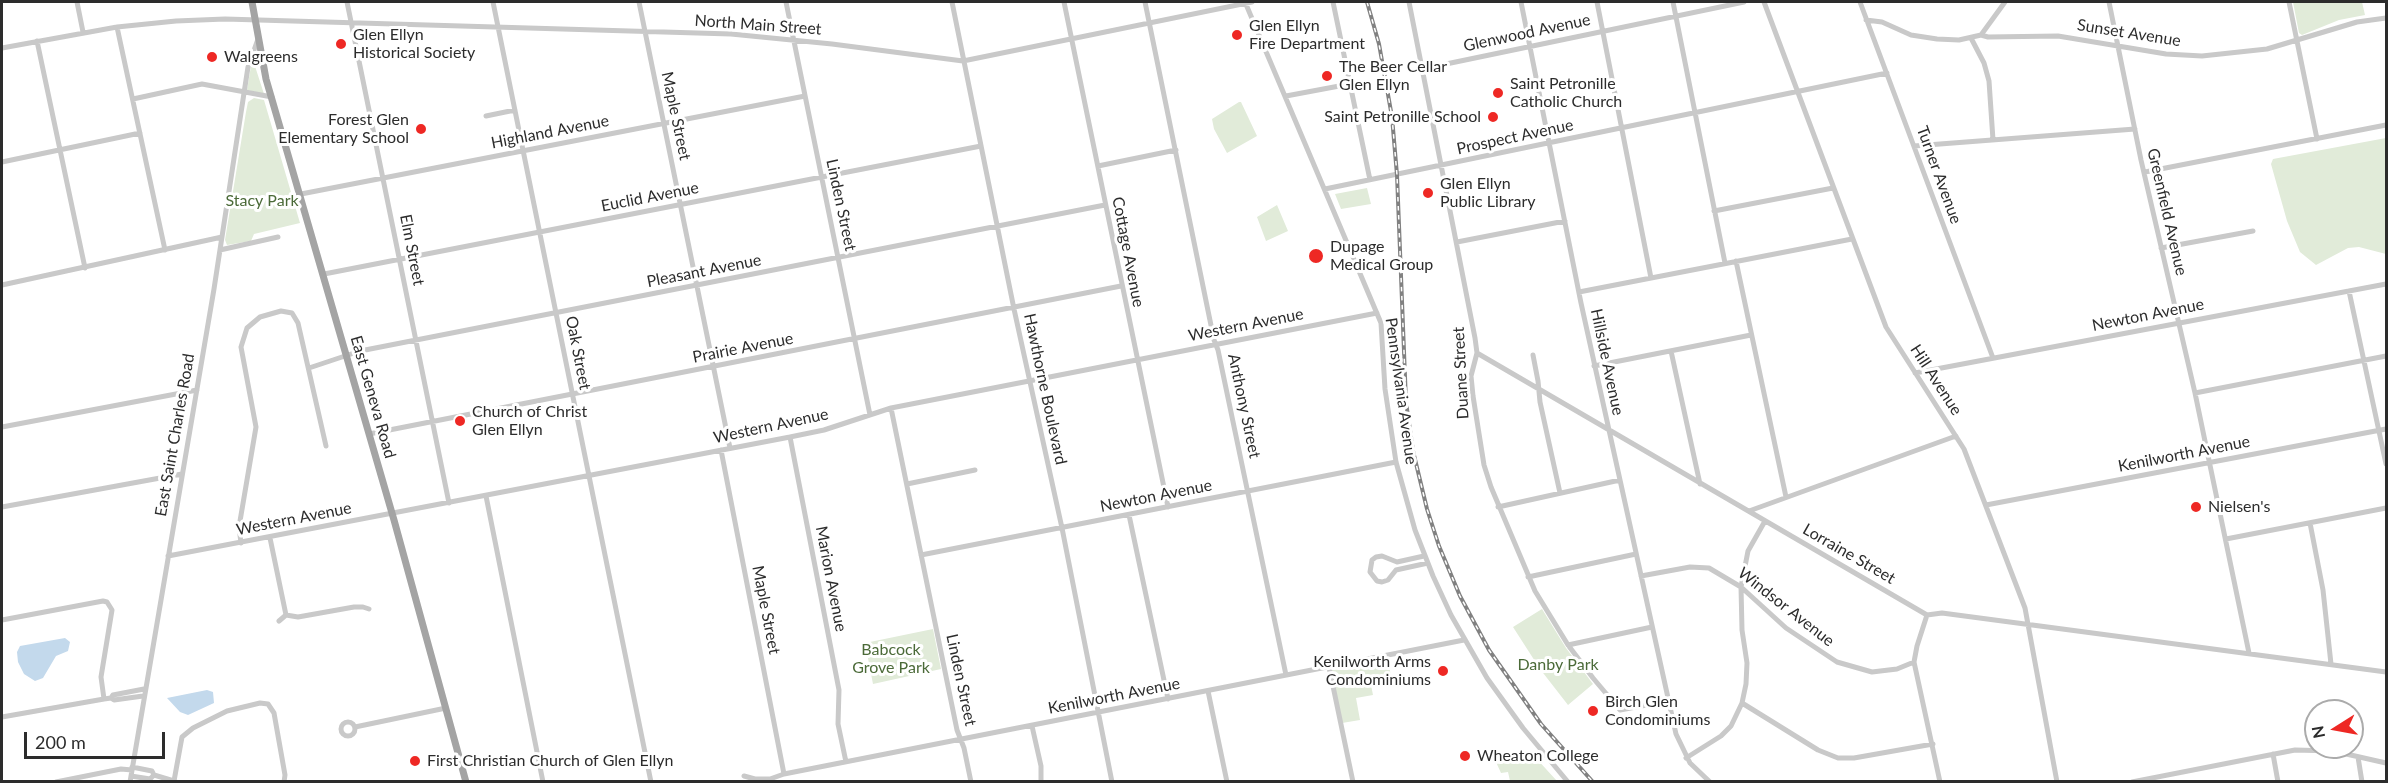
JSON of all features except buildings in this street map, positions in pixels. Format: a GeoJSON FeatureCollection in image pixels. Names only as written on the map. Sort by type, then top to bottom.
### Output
{"type":"FeatureCollection","features":[{"type":"Feature","properties":{"kind":"main road"},"geometry":{"type":"LineString","coordinates":[[252,2],[255,19]]}},
{"type":"Feature","properties":{"kind":"main road","name":"East Geneva Road"},"geometry":{"type":"LineString","coordinates":[[255,19],[272,97],[347,354],[466,782]]}},
{"type":"Feature","properties":{"kind":"street"},"geometry":{"type":"LineString","coordinates":[[77,2],[82,32]]}},
{"type":"Feature","properties":{"kind":"street","name":"Elm Street"},"geometry":{"type":"LineString","coordinates":[[347,2],[449,503]]}},
{"type":"Feature","properties":{"kind":"street","name":"Oak Street"},"geometry":{"type":"LineString","coordinates":[[493,2],[651,782]]}},
{"type":"Feature","properties":{"kind":"street","name":"Maple Street"},"geometry":{"type":"LineString","coordinates":[[639,2],[730,448]]}},
{"type":"Feature","properties":{"kind":"street","name":"Linden Street"},"geometry":{"type":"LineString","coordinates":[[786,2],[870,415]]}},
{"type":"Feature","properties":{"kind":"street","name":"Hawthorne Boulevard"},"geometry":{"type":"LineString","coordinates":[[952,2],[1014,309],[1062,528],[1112,782]]}},
{"type":"Feature","properties":{"kind":"street","name":"Cottage Avenue"},"geometry":{"type":"LineString","coordinates":[[1064,2],[1168,507]]}},
{"type":"Feature","properties":{"kind":"street","name":"Anthony Street"},"geometry":{"type":"LineString","coordinates":[[1145,2],[1286,675]]}},
{"type":"Feature","properties":{"kind":"street","name":"Pennsylvania Avenue"},"geometry":{"type":"LineString","coordinates":[[1245,2],[1381,323],[1385,393],[1396,462],[1424,556],[1464,640],[1502,701],[1568,782]]}},
{"type":"Feature","properties":{"kind":"street","name":"North Main Street"},"geometry":{"type":"LineString","coordinates":[[2,48],[117,27],[185,20],[255,19],[731,34],[963,60],[1252,2]]}},
{"type":"Feature","properties":{"kind":"street"},"geometry":{"type":"LineString","coordinates":[[1333,2],[1370,180]]}},
{"type":"Feature","properties":{"kind":"street","name":"Duane Street"},"geometry":{"type":"LineString","coordinates":[[1409,2],[1477,353],[1471,376],[1484,465],[1498,507],[1528,577],[1568,645],[1620,710],[1668,701]]}},
{"type":"Feature","properties":{"kind":"street","name":"Hillside Avenue"},"geometry":{"type":"LineString","coordinates":[[1521,2],[1594,366],[1674,727],[1686,758]]}},
{"type":"Feature","properties":{"kind":"street"},"geometry":{"type":"LineString","coordinates":[[1597,2],[1651,278]]}},
{"type":"Feature","properties":{"kind":"street"},"geometry":{"type":"LineString","coordinates":[[1673,2],[1725,263]]}},
{"type":"Feature","properties":{"kind":"street","name":"Glenwood Avenue"},"geometry":{"type":"LineString","coordinates":[[1422,69],[1744,2]]}},
{"type":"Feature","properties":{"kind":"street","name":"Hill Avenue"},"geometry":{"type":"LineString","coordinates":[[1764,2],[1886,327],[1964,449],[2025,608],[2057,782]]}},
{"type":"Feature","properties":{"kind":"street","name":"Turner Avenue"},"geometry":{"type":"LineString","coordinates":[[1860,2],[1993,358]]}},
{"type":"Feature","properties":{"kind":"street"},"geometry":{"type":"LineString","coordinates":[[1981,35],[2005,2]]}},
{"type":"Feature","properties":{"kind":"street","name":"Greenfield Avenue"},"geometry":{"type":"LineString","coordinates":[[2109,2],[2178,323],[2196,393],[2249,653]]}},
{"type":"Feature","properties":{"kind":"street"},"geometry":{"type":"LineString","coordinates":[[2289,2],[2317,139]]}},
{"type":"Feature","properties":{"kind":"street","name":"Sunset Avenue"},"geometry":{"type":"LineString","coordinates":[[1866,20],[1875,20],[1920,37],[1937,39],[1971,38],[1981,35],[1988,37],[2058,36],[2166,54],[2202,56],[2247,53],[2297,41],[2339,27],[2371,19],[2386,18]]}},
{"type":"Feature","properties":{"kind":"street"},"geometry":{"type":"LineString","coordinates":[[117,27],[165,250]]}},
{"type":"Feature","properties":{"kind":"street"},"geometry":{"type":"LineString","coordinates":[[1971,38],[1984,63],[1989,81],[1993,140]]}},
{"type":"Feature","properties":{"kind":"street","name":"East Saint Charles Road"},"geometry":{"type":"LineString","coordinates":[[131,774],[197,390],[250,58],[258,39]]}},
{"type":"Feature","properties":{"kind":"street"},"geometry":{"type":"LineString","coordinates":[[37,41],[85,267]]}},
{"type":"Feature","properties":{"kind":"street","name":"Prospect Avenue"},"geometry":{"type":"LineString","coordinates":[[1325,189],[1887,73]]}},
{"type":"Feature","properties":{"kind":"street"},"geometry":{"type":"LineString","coordinates":[[133,99],[202,84],[272,97]]}},
{"type":"Feature","properties":{"kind":"street"},"geometry":{"type":"LineString","coordinates":[[1286,96],[1350,84]]}},
{"type":"Feature","properties":{"kind":"street","name":"Highland Avenue"},"geometry":{"type":"LineString","coordinates":[[301,194],[805,96]]}},
{"type":"Feature","properties":{"kind":"street"},"geometry":{"type":"LineString","coordinates":[[486,116],[515,110]]}},
{"type":"Feature","properties":{"kind":"street"},"geometry":{"type":"LineString","coordinates":[[2145,172],[2386,125]]}},
{"type":"Feature","properties":{"kind":"street"},"geometry":{"type":"LineString","coordinates":[[1914,146],[2135,129]]}},
{"type":"Feature","properties":{"kind":"street"},"geometry":{"type":"LineString","coordinates":[[2,162],[140,133]]}},
{"type":"Feature","properties":{"kind":"street","name":"Euclid Avenue"},"geometry":{"type":"LineString","coordinates":[[324,274],[981,146]]}},
{"type":"Feature","properties":{"kind":"street"},"geometry":{"type":"LineString","coordinates":[[1098,166],[1176,150]]}},
{"type":"Feature","properties":{"kind":"street"},"geometry":{"type":"LineString","coordinates":[[1714,211],[1833,188]]}},
{"type":"Feature","properties":{"kind":"street","name":"Pleasant Avenue"},"geometry":{"type":"LineString","coordinates":[[309,368],[347,354],[1105,205]]}},
{"type":"Feature","properties":{"kind":"street"},"geometry":{"type":"LineString","coordinates":[[1457,242],[1565,221]]}},
{"type":"Feature","properties":{"kind":"street"},"geometry":{"type":"LineString","coordinates":[[2162,248],[2253,231]]}},
{"type":"Feature","properties":{"kind":"street"},"geometry":{"type":"LineString","coordinates":[[2,285],[222,237]]}},
{"type":"Feature","properties":{"kind":"street"},"geometry":{"type":"LineString","coordinates":[[220,250],[278,237]]}},
{"type":"Feature","properties":{"kind":"street"},"geometry":{"type":"LineString","coordinates":[[1579,292],[1852,239]]}},
{"type":"Feature","properties":{"kind":"street"},"geometry":{"type":"LineString","coordinates":[[1736,261],[1786,497]]}},
{"type":"Feature","properties":{"kind":"street","name":"Newton Avenue"},"geometry":{"type":"LineString","coordinates":[[1915,373],[2386,284]]}},
{"type":"Feature","properties":{"kind":"street","name":"Prairie Avenue"},"geometry":{"type":"LineString","coordinates":[[369,434],[1014,309],[1121,286]]}},
{"type":"Feature","properties":{"kind":"street"},"geometry":{"type":"LineString","coordinates":[[2349,291],[2386,464]]}},
{"type":"Feature","properties":{"kind":"street"},"geometry":{"type":"LineString","coordinates":[[241,543],[239,527],[256,427],[242,352],[243,338],[247,328],[264,315],[281,311],[292,313],[298,323],[326,446]]}},
{"type":"Feature","properties":{"kind":"street","name":"Western Avenue"},"geometry":{"type":"LineString","coordinates":[[168,556],[790,437],[825,429],[891,408],[1377,313]]}},
{"type":"Feature","properties":{"kind":"street"},"geometry":{"type":"LineString","coordinates":[[1594,366],[1751,335]]}},
{"type":"Feature","properties":{"kind":"street"},"geometry":{"type":"LineString","coordinates":[[1671,351],[1700,484]]}},
{"type":"Feature","properties":{"kind":"street","name":"Lorraine Street"},"geometry":{"type":"LineString","coordinates":[[1477,353],[1927,615]]}},
{"type":"Feature","properties":{"kind":"street"},"geometry":{"type":"LineString","coordinates":[[1533,355],[1560,493]]}},
{"type":"Feature","properties":{"kind":"street"},"geometry":{"type":"LineString","coordinates":[[2196,393],[2386,356]]}},
{"type":"Feature","properties":{"kind":"street"},"geometry":{"type":"LineString","coordinates":[[2,427],[197,390]]}},
{"type":"Feature","properties":{"kind":"street","name":"Linden Street"},"geometry":{"type":"LineString","coordinates":[[891,408],[957,730],[971,782]]}},
{"type":"Feature","properties":{"kind":"street","name":"Kenilworth Avenue"},"geometry":{"type":"LineString","coordinates":[[1986,505],[2386,429]]}},
{"type":"Feature","properties":{"kind":"street"},"geometry":{"type":"LineString","coordinates":[[1749,512],[1956,436]]}},
{"type":"Feature","properties":{"kind":"street","name":"Marion Avenue"},"geometry":{"type":"LineString","coordinates":[[790,437],[839,690],[838,724],[846,762]]}},
{"type":"Feature","properties":{"kind":"street","name":"Maple Street"},"geometry":{"type":"LineString","coordinates":[[721,450],[784,774]]}},
{"type":"Feature","properties":{"kind":"street","name":"Newton Avenue"},"geometry":{"type":"LineString","coordinates":[[921,555],[1396,462]]}},
{"type":"Feature","properties":{"kind":"street"},"geometry":{"type":"LineString","coordinates":[[907,484],[975,470]]}},
{"type":"Feature","properties":{"kind":"street"},"geometry":{"type":"LineString","coordinates":[[2,507],[182,474]]}},
{"type":"Feature","properties":{"kind":"street"},"geometry":{"type":"LineString","coordinates":[[1498,507],[1620,480]]}},
{"type":"Feature","properties":{"kind":"street"},"geometry":{"type":"LineString","coordinates":[[486,496],[543,782]]}},
{"type":"Feature","properties":{"kind":"street"},"geometry":{"type":"LineString","coordinates":[[2226,539],[2386,508]]}},
{"type":"Feature","properties":{"kind":"street"},"geometry":{"type":"LineString","coordinates":[[1129,515],[1168,699]]}},
{"type":"Feature","properties":{"kind":"street"},"geometry":{"type":"LineString","coordinates":[[1710,782],[1699,774],[1686,758],[1721,736],[1731,726],[1742,702],[1747,663],[1740,609],[1740,587],[1748,551],[1765,521]]}},
{"type":"Feature","properties":{"kind":"street"},"geometry":{"type":"LineString","coordinates":[[2310,523],[2323,590],[2331,664]]}},
{"type":"Feature","properties":{"kind":"street"},"geometry":{"type":"LineString","coordinates":[[270,537],[286,615]]}},
{"type":"Feature","properties":{"kind":"street"},"geometry":{"type":"LineString","coordinates":[[1528,577],[1636,554]]}},
{"type":"Feature","properties":{"kind":"street"},"geometry":{"type":"LineString","coordinates":[[1424,556],[1397,562],[1382,556],[1376,557],[1372,560],[1370,572],[1377,581],[1382,582],[1388,580],[1396,570],[1428,563]]}},
{"type":"Feature","properties":{"kind":"street","name":"Windsor Avenue"},"geometry":{"type":"LineString","coordinates":[[1641,576],[1690,567],[1703,567],[1717,572],[1740,587],[1778,622],[1837,662],[1872,672],[1897,669],[1914,662]]}},
{"type":"Feature","properties":{"kind":"street"},"geometry":{"type":"LineString","coordinates":[[2,620],[107,602],[112,610],[101,677],[108,699]]}},
{"type":"Feature","properties":{"kind":"street"},"geometry":{"type":"LineString","coordinates":[[286,615],[298,617],[358,607],[369,609]]}},
{"type":"Feature","properties":{"kind":"street"},"geometry":{"type":"LineString","coordinates":[[1940,782],[1914,662],[1927,615],[1942,613],[2386,672]]}},
{"type":"Feature","properties":{"kind":"street"},"geometry":{"type":"LineString","coordinates":[[279,621],[286,615]]}},
{"type":"Feature","properties":{"kind":"street"},"geometry":{"type":"LineString","coordinates":[[1568,645],[1652,627]]}},
{"type":"Feature","properties":{"kind":"street","name":"Kenilworth Avenue"},"geometry":{"type":"LineString","coordinates":[[770,780],[784,774],[1464,640]]}},
{"type":"Feature","properties":{"kind":"street"},"geometry":{"type":"LineString","coordinates":[[1329,666],[1353,782]]}},
{"type":"Feature","properties":{"kind":"street"},"geometry":{"type":"LineString","coordinates":[[1208,691],[1227,782]]}},
{"type":"Feature","properties":{"kind":"street"},"geometry":{"type":"LineString","coordinates":[[2,717],[108,699],[114,700],[144,692]]}},
{"type":"Feature","properties":{"kind":"street"},"geometry":{"type":"LineString","coordinates":[[1742,702],[1833,757],[1854,758],[1933,744]]}},
{"type":"Feature","properties":{"kind":"street"},"geometry":{"type":"LineString","coordinates":[[57,782],[122,769],[131,774],[150,778],[154,775],[175,781],[182,737],[197,726],[227,711],[260,703],[268,704],[274,713],[285,775],[284,782]]}},
{"type":"Feature","properties":{"kind":"street"},"geometry":{"type":"LineString","coordinates":[[356,727],[446,708]]}},
{"type":"Feature","properties":{"kind":"street"},"geometry":{"type":"LineString","coordinates":[[1032,726],[1041,766],[1041,780]]}},
{"type":"Feature","properties":{"kind":"street"},"geometry":{"type":"LineString","coordinates":[[2132,782],[2273,754],[2304,750]]}},
{"type":"Feature","properties":{"kind":"street"},"geometry":{"type":"LineString","coordinates":[[2273,754],[2278,782]]}},
{"type":"Feature","properties":{"kind":"street"},"geometry":{"type":"LineString","coordinates":[[2364,758],[2386,763]]}},
{"type":"Feature","properties":{"kind":"street"},"geometry":{"type":"LineString","coordinates":[[2358,759],[2362,782]]}},
{"type":"Feature","properties":{"kind":"street"},"geometry":{"type":"LineString","coordinates":[[744,776],[770,780]]}},
{"type":"Feature","properties":{"kind":"green space"},"geometry":{"type":"Polygon","coordinates":[[[2293,2],[2362,2],[2365,15],[2339,20],[2302,35],[2299,33],[2293,2]]]}},
{"type":"Feature","properties":{"kind":"green space"},"geometry":{"type":"Polygon","coordinates":[[[253,60],[264,94],[247,90],[253,60]]]}},
{"type":"Feature","properties":{"kind":"green space","name":"Stacy Park"},"geometry":{"type":"Polygon","coordinates":[[[254,98],[264,100],[300,223],[254,234],[251,241],[227,245],[225,240],[246,112],[248,102],[254,98]]]}},
{"type":"Feature","properties":{"kind":"green space"},"geometry":{"type":"Polygon","coordinates":[[[1239,102],[1257,136],[1227,153],[1214,129],[1212,119],[1239,102]]]}},
{"type":"Feature","properties":{"kind":"green space"},"geometry":{"type":"Polygon","coordinates":[[[2386,138],[2386,254],[2359,247],[2348,248],[2316,265],[2300,252],[2287,221],[2271,164],[2273,159],[2386,138]]]}},
{"type":"Feature","properties":{"kind":"green space"},"geometry":{"type":"Polygon","coordinates":[[[1367,188],[1371,204],[1341,209],[1335,194],[1367,188]]]}},
{"type":"Feature","properties":{"kind":"green space"},"geometry":{"type":"Polygon","coordinates":[[[1277,205],[1288,231],[1266,241],[1257,217],[1277,205]]]}},
{"type":"Feature","properties":{"kind":"green space","name":"Danby Park"},"geometry":{"type":"Polygon","coordinates":[[[1542,609],[1566,648],[1593,684],[1568,705],[1540,669],[1513,627],[1542,609]]]}},
{"type":"Feature","properties":{"kind":"green space","name":"Babcock Grove Park"},"geometry":{"type":"Polygon","coordinates":[[[933,629],[941,669],[873,684],[865,643],[933,629]]]}},
{"type":"Feature","properties":{"kind":"green space"},"geometry":{"type":"Polygon","coordinates":[[[1387,656],[1391,676],[1370,680],[1373,695],[1356,698],[1360,720],[1342,723],[1331,668],[1387,656]]]}},
{"type":"Feature","properties":{"kind":"green space"},"geometry":{"type":"Polygon","coordinates":[[[1535,757],[1557,781],[1510,781],[1508,772],[1501,773],[1496,762],[1509,760],[1520,762],[1535,757]]]}},
{"type":"Feature","properties":{"kind":"water"},"geometry":{"type":"Polygon","coordinates":[[[65,638],[70,642],[68,651],[56,656],[43,678],[35,681],[24,674],[18,662],[17,652],[20,646],[65,638]]]}},
{"type":"Feature","properties":{"kind":"water"},"geometry":{"type":"Polygon","coordinates":[[[207,690],[213,692],[214,703],[188,715],[180,712],[167,698],[207,690]]]}},
{"type":"Feature","properties":{"kind":"railway"},"geometry":{"type":"LineString","coordinates":[[1367,2],[1379,44],[1392,117],[1397,175],[1406,402],[1413,451],[1427,509],[1439,546],[1460,596],[1489,650],[1541,724],[1593,782]]}},
{"type":"Feature","properties":{"kind":"place","name":"Glen Ellyn Fire Department"},"geometry":{"type":"Point","coordinates":[1237,35]}},
{"type":"Feature","properties":{"kind":"place","name":"Glen Ellyn Historical Society"},"geometry":{"type":"Point","coordinates":[341,44]}},
{"type":"Feature","properties":{"kind":"place","name":"Walgreens"},"geometry":{"type":"Point","coordinates":[212,57]}},
{"type":"Feature","properties":{"kind":"place","name":"The Beer Cellar Glen Ellyn"},"geometry":{"type":"Point","coordinates":[1327,76]}},
{"type":"Feature","properties":{"kind":"place","name":"Saint Petronille Catholic Church"},"geometry":{"type":"Point","coordinates":[1498,93]}},
{"type":"Feature","properties":{"kind":"place","name":"Saint Petronille School"},"geometry":{"type":"Point","coordinates":[1493,117]}},
{"type":"Feature","properties":{"kind":"place","name":"Forest Glen Elementary School"},"geometry":{"type":"Point","coordinates":[421,129]}},
{"type":"Feature","properties":{"kind":"place","name":"Glen Ellyn Public Library"},"geometry":{"type":"Point","coordinates":[1428,193]}},
{"type":"Feature","properties":{"kind":"place","name":"Dupage Medical Group"},"geometry":{"type":"Point","coordinates":[1316,256]}},
{"type":"Feature","properties":{"kind":"place","name":"Church of Christ Glen Ellyn"},"geometry":{"type":"Point","coordinates":[460,421]}},
{"type":"Feature","properties":{"kind":"place","name":"Nielsen's"},"geometry":{"type":"Point","coordinates":[2196,507]}},
{"type":"Feature","properties":{"kind":"place","name":"Kenilworth Arms Condominiums"},"geometry":{"type":"Point","coordinates":[1443,671]}},
{"type":"Feature","properties":{"kind":"place","name":"Birch Glen Condominiums"},"geometry":{"type":"Point","coordinates":[1593,711]}},
{"type":"Feature","properties":{"kind":"place","name":"Wheaton College"},"geometry":{"type":"Point","coordinates":[1465,756]}},
{"type":"Feature","properties":{"kind":"place","name":"First Christian Church of Glen Ellyn"},"geometry":{"type":"Point","coordinates":[415,761]}}]}
